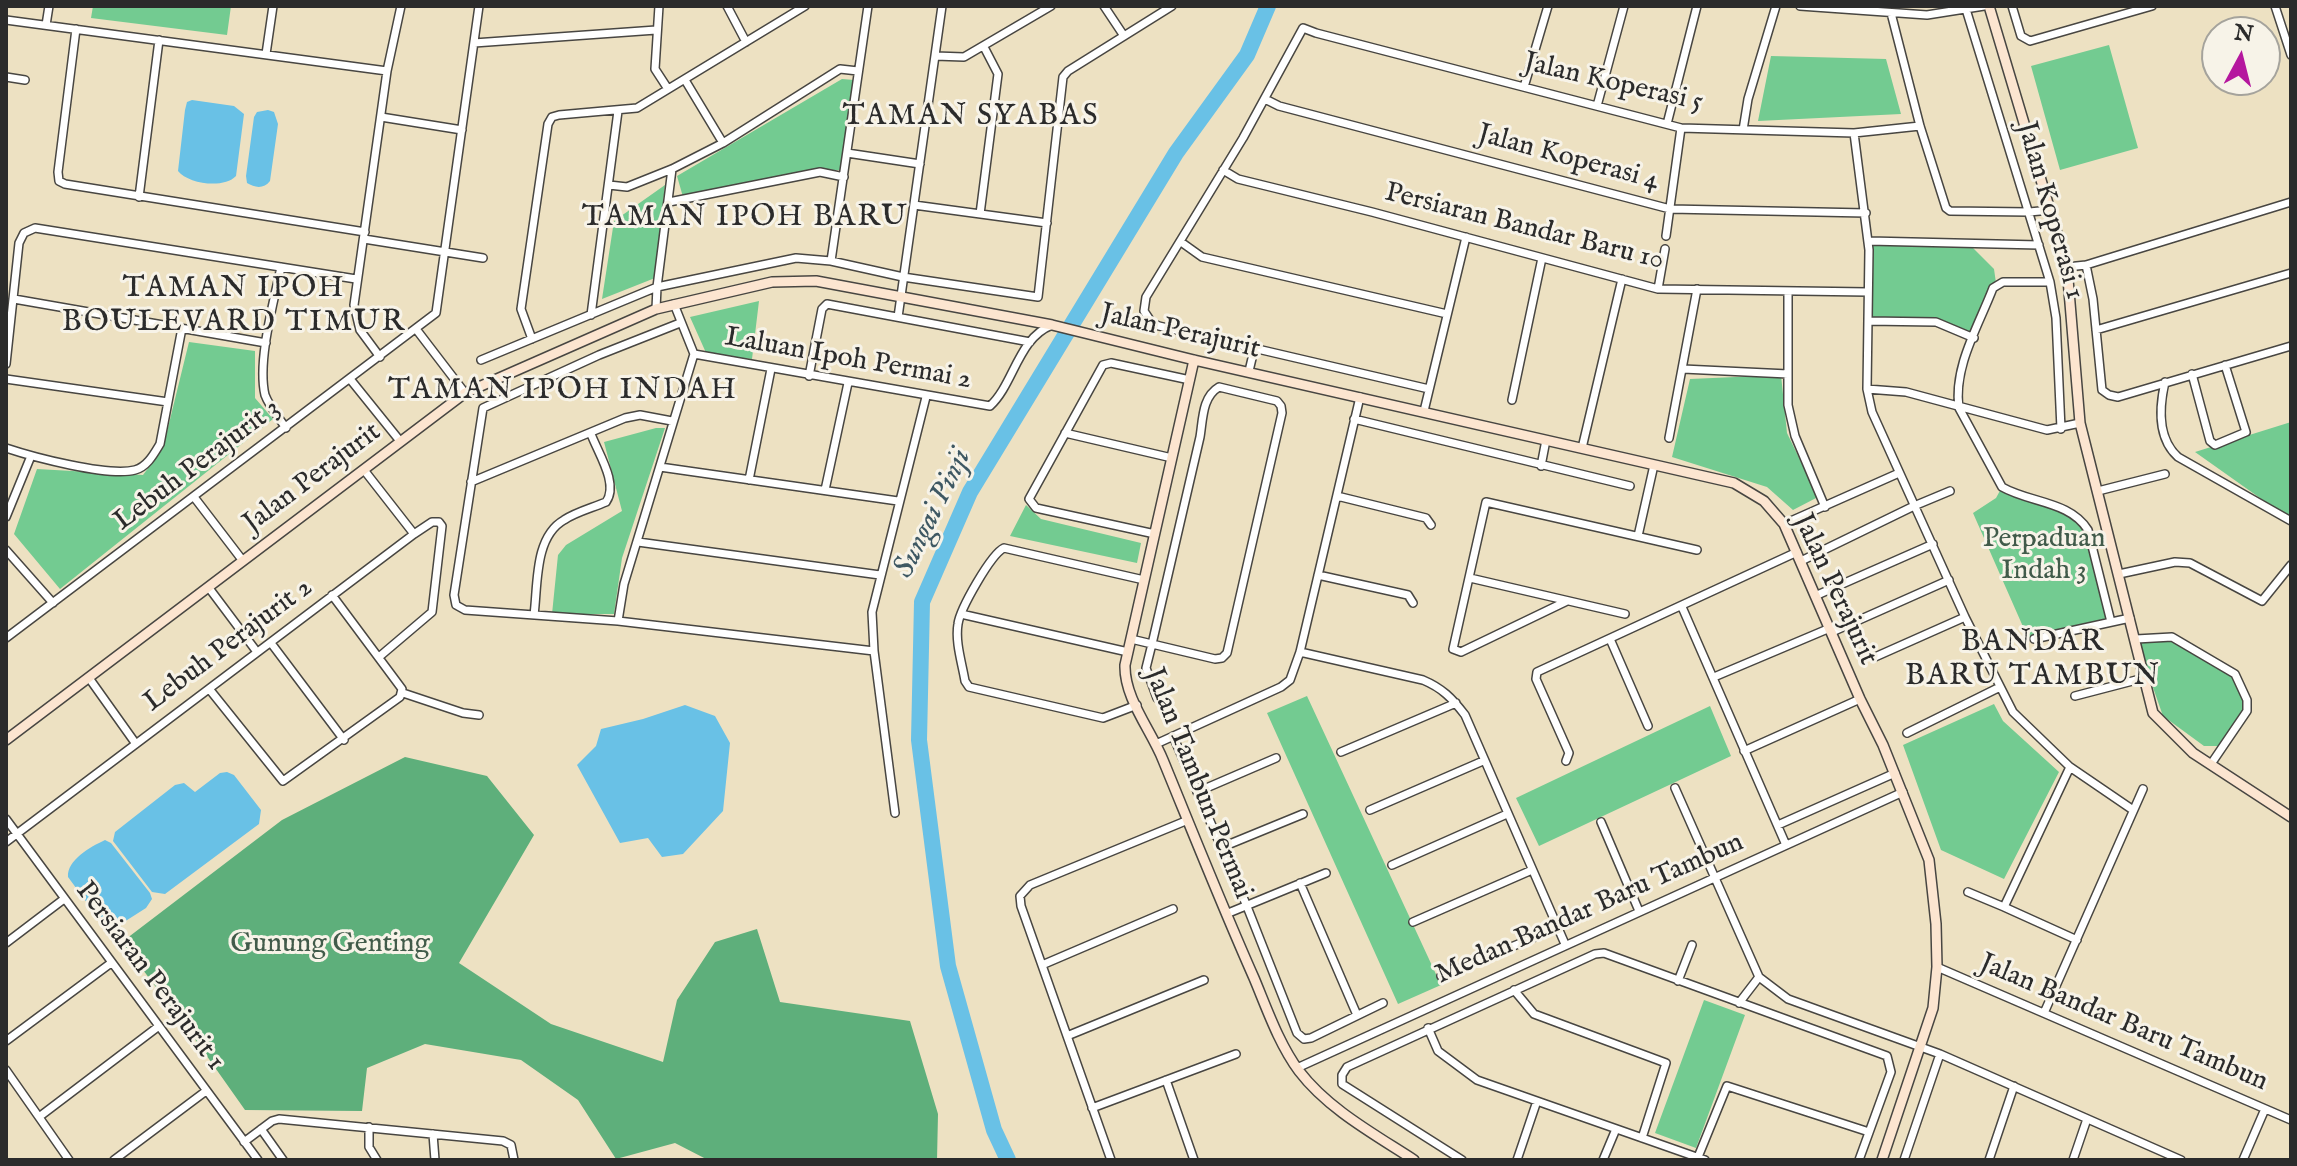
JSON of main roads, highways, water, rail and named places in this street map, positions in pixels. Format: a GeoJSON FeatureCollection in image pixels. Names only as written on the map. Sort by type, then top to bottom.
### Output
{"type":"FeatureCollection","features":[{"type":"Feature","properties":{"kind":"water"},"geometry":{"type":"Polygon","coordinates":[[[192,100],[234,106],[244,114],[236,176],[223,183],[198,182],[178,171],[185,110],[187,102],[192,100]]]}},
{"type":"Feature","properties":{"kind":"water"},"geometry":{"type":"Polygon","coordinates":[[[257,112],[274,112],[278,124],[270,181],[256,187],[247,183],[246,176],[254,117],[257,112]]]}},
{"type":"Feature","properties":{"kind":"water"},"geometry":{"type":"Polygon","coordinates":[[[685,705],[715,716],[730,743],[723,811],[683,854],[662,857],[648,838],[620,843],[577,765],[596,746],[601,729],[685,705]]]}},
{"type":"Feature","properties":{"kind":"water"},"geometry":{"type":"Polygon","coordinates":[[[220,773],[234,775],[261,810],[259,824],[165,894],[152,892],[113,841],[115,832],[175,785],[184,783],[195,792],[220,773]]]}},
{"type":"Feature","properties":{"kind":"water"},"geometry":{"type":"Polygon","coordinates":[[[105,840],[111,843],[152,899],[146,908],[113,929],[102,923],[68,877],[75,860],[105,840]]]}},
{"type":"Feature","properties":{"kind":"waterway","name":"Sungai Pinji"},"geometry":{"type":"LineString","coordinates":[[1008,1160],[994,1130],[948,966],[919,740],[922,602],[970,492],[1176,153],[1247,55],[1268,6]]}},
{"type":"Feature","properties":{"kind":"district","name":"TAMAN SYABAS"},"geometry":{"type":"Point","coordinates":[971,118]}},
{"type":"Feature","properties":{"kind":"district","name":"TAMAN IPOH BARU"},"geometry":{"type":"Point","coordinates":[745,219]}},
{"type":"Feature","properties":{"kind":"district","name":"TAMAN IPOH BOULEVARD TIMUR"},"geometry":{"type":"Point","coordinates":[234,307]}},
{"type":"Feature","properties":{"kind":"district","name":"TAMAN IPOH INDAH"},"geometry":{"type":"Point","coordinates":[563,392]}},
{"type":"Feature","properties":{"kind":"district","name":"BANDAR BARU TAMBUN"},"geometry":{"type":"Point","coordinates":[2033,661]}},
{"type":"Feature","properties":{"kind":"park label","name":"Perpaduan Indah 3"},"geometry":{"type":"Point","coordinates":[2044,556]}},
{"type":"Feature","properties":{"kind":"park label","name":"Gunung Genting"},"geometry":{"type":"Point","coordinates":[330,945]}}]}
